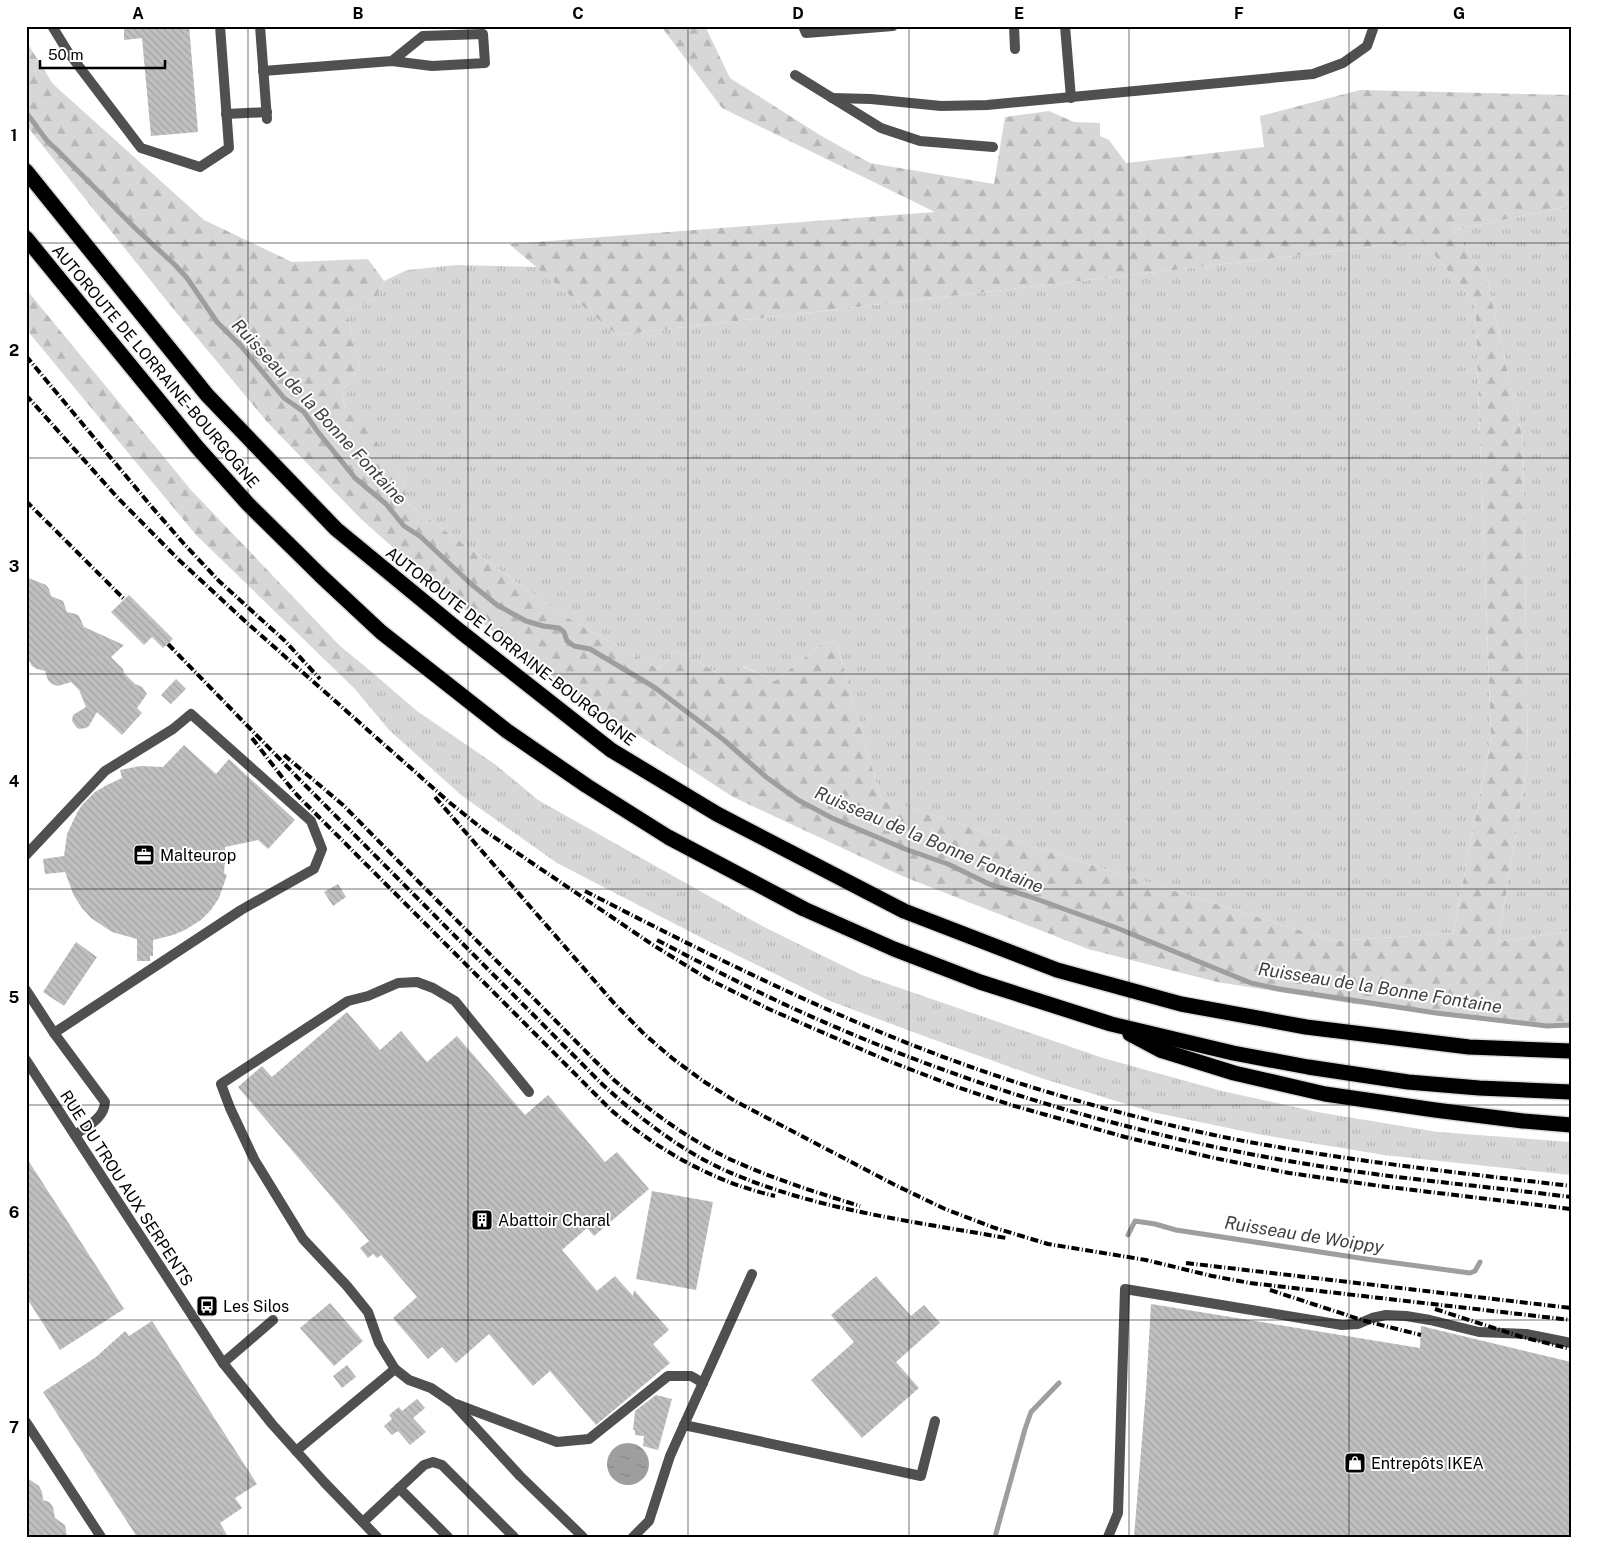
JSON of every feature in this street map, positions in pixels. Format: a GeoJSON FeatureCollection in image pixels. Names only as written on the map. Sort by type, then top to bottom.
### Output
{"type":"FeatureCollection","features":[{"type":"Feature","properties":{"kind":"highway","name":"AUTOROUTE DE LORRAINE-BOURGOGNE"},"geometry":{"type":"LineString","coordinates":[[26,171],[207,395],[336,529],[461,632],[611,750],[718,814],[904,911],[1056,970],[1172,1002],[1306,1027],[1469,1047],[1571,1051]]}},
{"type":"Feature","properties":{"kind":"highway","name":"AUTOROUTE DE LORRAINE-BOURGOGNE"},"geometry":{"type":"LineString","coordinates":[[26,238],[184,432],[248,504],[381,632],[507,731],[587,786],[668,837],[804,909],[894,949],[980,982],[1111,1024],[1232,1053],[1317,1068],[1417,1082],[1479,1088],[1571,1092]]}},
{"type":"Feature","properties":{"kind":"highway"},"geometry":{"type":"LineString","coordinates":[[1111,1024],[1160,1050],[1234,1073],[1325,1094],[1434,1110],[1571,1125]]}},
{"type":"Feature","properties":{"kind":"street"},"geometry":{"type":"LineString","coordinates":[[52,26],[68,52],[141,148],[200,167],[229,148],[220,26]]}},
{"type":"Feature","properties":{"kind":"street"},"geometry":{"type":"LineString","coordinates":[[226,114],[267,115],[260,26]]}},
{"type":"Feature","properties":{"kind":"street"},"geometry":{"type":"LineString","coordinates":[[803,26],[806,34],[816,29],[893,26]]}},
{"type":"Feature","properties":{"kind":"street"},"geometry":{"type":"LineString","coordinates":[[1014,26],[1015,49]]}},
{"type":"Feature","properties":{"kind":"street"},"geometry":{"type":"LineString","coordinates":[[1065,26],[1071,98]]}},
{"type":"Feature","properties":{"kind":"street"},"geometry":{"type":"LineString","coordinates":[[832,98],[871,99],[941,106],[988,106],[1313,74],[1343,63],[1367,46],[1374,26]]}},
{"type":"Feature","properties":{"kind":"street"},"geometry":{"type":"LineString","coordinates":[[263,71],[392,62],[432,66],[485,63],[483,34],[423,36],[392,62]]}},
{"type":"Feature","properties":{"kind":"street"},"geometry":{"type":"LineString","coordinates":[[795,75],[880,128],[920,141],[993,147]]}},
{"type":"Feature","properties":{"kind":"street"},"geometry":{"type":"LineString","coordinates":[[26,855],[105,771],[173,729],[192,714],[311,821],[322,849],[314,869],[241,910],[54,1033]]}},
{"type":"Feature","properties":{"kind":"street"},"geometry":{"type":"LineString","coordinates":[[529,1092],[455,1001],[433,988],[417,982],[398,983],[368,996],[348,1001],[222,1084],[230,1108],[254,1158],[303,1238],[368,1312],[378,1343],[395,1369],[409,1380],[431,1388],[453,1403],[520,1476],[583,1537]]}},
{"type":"Feature","properties":{"kind":"street"},"geometry":{"type":"LineString","coordinates":[[26,990],[54,1033],[105,1102],[98,1119],[75,1135]]}},
{"type":"Feature","properties":{"kind":"street","name":"RUE DU TROU AUX SERPENTS"},"geometry":{"type":"LineString","coordinates":[[26,1060],[223,1363],[272,1424],[376,1537]]}},
{"type":"Feature","properties":{"kind":"street"},"geometry":{"type":"LineString","coordinates":[[633,1537],[649,1521],[670,1456],[752,1274]]}},
{"type":"Feature","properties":{"kind":"street"},"geometry":{"type":"LineString","coordinates":[[1108,1537],[1118,1513],[1125,1289],[1342,1324],[1358,1324],[1386,1315],[1406,1316],[1479,1332],[1526,1334],[1571,1343]]}},
{"type":"Feature","properties":{"kind":"street"},"geometry":{"type":"LineString","coordinates":[[223,1363],[274,1320]]}},
{"type":"Feature","properties":{"kind":"street"},"geometry":{"type":"LineString","coordinates":[[296,1451],[395,1369]]}},
{"type":"Feature","properties":{"kind":"street"},"geometry":{"type":"LineString","coordinates":[[453,1403],[556,1442],[589,1439],[668,1376],[692,1376],[703,1383]]}},
{"type":"Feature","properties":{"kind":"street"},"geometry":{"type":"LineString","coordinates":[[684,1425],[921,1476],[935,1421]]}},
{"type":"Feature","properties":{"kind":"street"},"geometry":{"type":"LineString","coordinates":[[26,1422],[101,1537]]}},
{"type":"Feature","properties":{"kind":"street"},"geometry":{"type":"LineString","coordinates":[[362,1522],[424,1465],[433,1462],[442,1465],[514,1537]]}},
{"type":"Feature","properties":{"kind":"street"},"geometry":{"type":"LineString","coordinates":[[399,1488],[448,1537]]}},
{"type":"Feature","properties":{"kind":"green space"},"geometry":{"type":"Polygon","coordinates":[[[661,26],[705,26],[730,78],[823,137],[870,163],[994,184],[1005,117],[1049,111],[1074,122],[1100,123],[1100,136],[1109,140],[1126,163],[1264,147],[1260,116],[1360,90],[1571,95],[1571,206],[1453,230],[1487,279],[1523,441],[1528,759],[1498,942],[1571,931],[1571,1027],[1517,1025],[1355,1004],[1217,982],[1088,949],[902,876],[733,797],[595,707],[538,666],[452,600],[361,519],[268,423],[179,316],[26,125],[26,41],[53,84],[204,220],[292,262],[368,259],[384,281],[377,296],[347,312],[360,367],[342,391],[345,410],[368,428],[403,481],[408,504],[559,613],[659,669],[676,650],[729,679],[742,666],[775,681],[823,643],[836,641],[881,799],[1334,941],[1453,933],[1491,738],[1475,302],[1422,241],[617,335],[509,244],[935,212],[722,108],[661,26]]]}},
{"type":"Feature","properties":{"kind":"green space"},"geometry":{"type":"Polygon","coordinates":[[[1571,206],[1571,931],[1498,942],[1528,759],[1523,441],[1487,279],[1453,230],[1571,206]]]}},
{"type":"Feature","properties":{"kind":"green space"},"geometry":{"type":"Polygon","coordinates":[[[1422,241],[1475,302],[1491,738],[1453,933],[1334,941],[881,799],[836,641],[823,643],[775,681],[743,666],[729,679],[676,650],[659,669],[559,613],[408,504],[403,481],[368,429],[345,410],[342,391],[360,367],[347,312],[377,296],[384,281],[407,270],[456,265],[537,267],[617,335],[1422,241]]]}},
{"type":"Feature","properties":{"kind":"green space"},"geometry":{"type":"Polygon","coordinates":[[[26,289],[191,490],[340,646],[367,668],[355,689],[196,535],[26,329],[26,289]]]}},
{"type":"Feature","properties":{"kind":"green space"},"geometry":{"type":"Polygon","coordinates":[[[367,668],[417,711],[496,765],[538,800],[766,928],[862,975],[1103,1058],[1222,1091],[1317,1112],[1438,1132],[1571,1142],[1571,1175],[1384,1155],[1257,1134],[1152,1112],[1041,1078],[830,1001],[706,940],[557,863],[461,795],[389,730],[355,689],[367,668]]]}},
{"type":"Feature","properties":{"kind":"water"},"geometry":{"type":"Polygon","coordinates":[[[628,1443],[643,1449],[649,1464],[643,1479],[628,1485],[613,1479],[607,1464],[613,1449],[628,1443]]]}},
{"type":"Feature","properties":{"kind":"building"},"geometry":{"type":"Polygon","coordinates":[[[124,26],[189,26],[198,132],[151,136],[142,38],[124,40],[124,26]]]}},
{"type":"Feature","properties":{"kind":"building"},"geometry":{"type":"Polygon","coordinates":[[[26,577],[46,585],[51,596],[63,601],[67,612],[79,616],[84,627],[124,645],[111,657],[123,669],[124,673],[135,684],[142,687],[147,694],[137,708],[142,713],[122,735],[97,712],[89,726],[79,729],[76,727],[72,721],[73,715],[86,707],[79,690],[71,682],[58,686],[52,684],[48,680],[45,671],[32,666],[26,655],[26,577]]]}},
{"type":"Feature","properties":{"kind":"building"},"geometry":{"type":"Polygon","coordinates":[[[129,595],[173,639],[163,648],[152,637],[144,645],[111,612],[129,595]]]}},
{"type":"Feature","properties":{"kind":"building"},"geometry":{"type":"Polygon","coordinates":[[[176,679],[186,689],[171,704],[161,695],[176,679]]]}},
{"type":"Feature","properties":{"kind":"building"},"geometry":{"type":"Polygon","coordinates":[[[184,745],[216,774],[229,759],[295,820],[268,849],[258,840],[225,847],[224,873],[227,875],[219,898],[211,910],[201,920],[185,930],[153,940],[153,956],[150,956],[150,961],[137,961],[137,939],[112,932],[91,918],[74,896],[65,872],[45,874],[43,859],[64,856],[67,834],[82,805],[95,792],[122,778],[120,770],[140,766],[163,767],[184,745]]]}},
{"type":"Feature","properties":{"kind":"building"},"geometry":{"type":"Polygon","coordinates":[[[338,884],[346,897],[333,906],[324,892],[338,884]]]}},
{"type":"Feature","properties":{"kind":"building"},"geometry":{"type":"Polygon","coordinates":[[[76,942],[97,957],[64,1006],[43,992],[76,942]]]}},
{"type":"Feature","properties":{"kind":"building","name":"Abattoir Charal"},"geometry":{"type":"Polygon","coordinates":[[[347,1012],[380,1050],[401,1031],[427,1062],[457,1036],[525,1115],[548,1095],[605,1162],[617,1152],[649,1189],[594,1236],[587,1228],[562,1250],[597,1291],[615,1276],[633,1296],[634,1290],[669,1330],[653,1344],[670,1363],[596,1425],[550,1371],[533,1386],[489,1334],[456,1363],[442,1347],[428,1359],[393,1318],[417,1297],[381,1255],[377,1258],[373,1254],[368,1258],[360,1248],[369,1241],[238,1087],[262,1066],[272,1077],[347,1012]]]}},
{"type":"Feature","properties":{"kind":"building"},"geometry":{"type":"Polygon","coordinates":[[[26,1157],[124,1309],[60,1350],[26,1297],[26,1157]]]}},
{"type":"Feature","properties":{"kind":"building"},"geometry":{"type":"Polygon","coordinates":[[[652,1191],[713,1202],[696,1290],[636,1279],[652,1191]]]}},
{"type":"Feature","properties":{"kind":"building"},"geometry":{"type":"Polygon","coordinates":[[[876,1276],[911,1316],[924,1305],[940,1323],[896,1362],[919,1388],[862,1438],[811,1380],[854,1342],[831,1315],[876,1276]]]}},
{"type":"Feature","properties":{"kind":"building"},"geometry":{"type":"Polygon","coordinates":[[[330,1303],[363,1341],[334,1366],[300,1328],[330,1303]]]}},
{"type":"Feature","properties":{"kind":"building","name":"Entrepôts IKEA"},"geometry":{"type":"Polygon","coordinates":[[[1151,1304],[1420,1348],[1421,1326],[1571,1362],[1571,1537],[1134,1537],[1151,1304]]]}},
{"type":"Feature","properties":{"kind":"building"},"geometry":{"type":"Polygon","coordinates":[[[152,1321],[257,1484],[235,1498],[242,1508],[220,1523],[228,1537],[137,1537],[43,1392],[96,1357],[125,1331],[129,1336],[152,1321]]]}},
{"type":"Feature","properties":{"kind":"building"},"geometry":{"type":"Polygon","coordinates":[[[347,1365],[356,1377],[342,1388],[333,1376],[347,1365]]]}},
{"type":"Feature","properties":{"kind":"building"},"geometry":{"type":"Polygon","coordinates":[[[656,1395],[672,1399],[658,1450],[643,1446],[644,1436],[635,1435],[635,1430],[633,1430],[635,1411],[656,1395]]]}},
{"type":"Feature","properties":{"kind":"building"},"geometry":{"type":"Polygon","coordinates":[[[417,1399],[425,1408],[413,1418],[426,1432],[410,1445],[398,1431],[392,1435],[384,1426],[392,1419],[389,1415],[399,1407],[402,1411],[417,1399]]]}},
{"type":"Feature","properties":{"kind":"building"},"geometry":{"type":"Polygon","coordinates":[[[26,1477],[39,1486],[43,1500],[49,1502],[53,1507],[55,1518],[65,1525],[67,1537],[26,1537],[26,1477]]]}},
{"type":"Feature","properties":{"kind":"waterway","name":"Ruisseau de la Bonne Fontaine"},"geometry":{"type":"LineString","coordinates":[[26,113],[50,144],[187,278],[217,322],[241,346],[284,398],[304,412],[355,478],[386,504],[404,526],[421,537],[471,584],[497,605],[526,621],[559,628],[564,632],[567,641],[574,646],[590,649],[654,687],[724,740],[766,777],[798,800],[832,818],[905,849],[948,864],[989,884],[1117,928],[1251,983],[1436,1013],[1547,1026],[1571,1025]]}},
{"type":"Feature","properties":{"kind":"waterway","name":"Ruisseau de Woippy"},"geometry":{"type":"LineString","coordinates":[[1128,1235],[1135,1221],[1176,1230],[1470,1273],[1475,1271],[1480,1262]]}},
{"type":"Feature","properties":{"kind":"waterway","name":"Ruisseau de Woippy"},"geometry":{"type":"LineString","coordinates":[[995,1537],[1031,1412],[1059,1383]]}},
{"type":"Feature","properties":{"kind":"railway"},"geometry":{"type":"LineString","coordinates":[[26,356],[185,545],[219,581],[285,641],[320,679]]}},
{"type":"Feature","properties":{"kind":"railway"},"geometry":{"type":"LineString","coordinates":[[26,395],[117,497],[179,560],[449,802],[485,831],[653,945],[708,979],[771,1010],[886,1060],[954,1086],[1011,1105],[1125,1137],[1289,1173],[1571,1209]]}},
{"type":"Feature","properties":{"kind":"railway"},"geometry":{"type":"LineString","coordinates":[[26,501],[124,599]]}},
{"type":"Feature","properties":{"kind":"railway"},"geometry":{"type":"LineString","coordinates":[[168,644],[603,1085],[651,1125],[685,1149],[722,1169],[773,1189],[838,1207],[905,1221],[1006,1238]]}},
{"type":"Feature","properties":{"kind":"railway"},"geometry":{"type":"LineString","coordinates":[[252,738],[297,795],[611,1110],[648,1139],[688,1163],[730,1182],[775,1196]]}},
{"type":"Feature","properties":{"kind":"railway"},"geometry":{"type":"LineString","coordinates":[[284,755],[343,805],[614,1080],[642,1103],[686,1135],[734,1161],[780,1180],[860,1206]]}},
{"type":"Feature","properties":{"kind":"railway"},"geometry":{"type":"LineString","coordinates":[[435,797],[613,1002],[644,1034],[672,1058],[703,1081],[735,1101],[895,1185],[945,1209],[995,1228],[1048,1244],[1146,1260],[1250,1283],[1571,1320]]}},
{"type":"Feature","properties":{"kind":"railway"},"geometry":{"type":"LineString","coordinates":[[585,891],[758,978],[817,1005],[936,1054],[996,1076],[1058,1095],[1161,1123],[1266,1145],[1380,1163],[1571,1186]]}},
{"type":"Feature","properties":{"kind":"railway"},"geometry":{"type":"LineString","coordinates":[[657,940],[769,997],[887,1049],[968,1079],[1092,1117],[1208,1145],[1307,1164],[1571,1197]]}},
{"type":"Feature","properties":{"kind":"railway"},"geometry":{"type":"LineString","coordinates":[[1186,1263],[1571,1308]]}},
{"type":"Feature","properties":{"kind":"railway"},"geometry":{"type":"LineString","coordinates":[[1270,1290],[1365,1321],[1421,1335]]}},
{"type":"Feature","properties":{"kind":"railway"},"geometry":{"type":"LineString","coordinates":[[1435,1309],[1522,1337],[1571,1349]]}},
{"type":"Feature","properties":{"kind":"place","name":"Malteurop"},"geometry":{"type":"Point","coordinates":[144,855]}},
{"type":"Feature","properties":{"kind":"place","name":"Abattoir Charal"},"geometry":{"type":"Point","coordinates":[482,1220]}},
{"type":"Feature","properties":{"kind":"place","name":"Les Silos"},"geometry":{"type":"Point","coordinates":[207,1306]}},
{"type":"Feature","properties":{"kind":"place","name":"Entrepôts IKEA"},"geometry":{"type":"Point","coordinates":[1355,1463]}}]}
